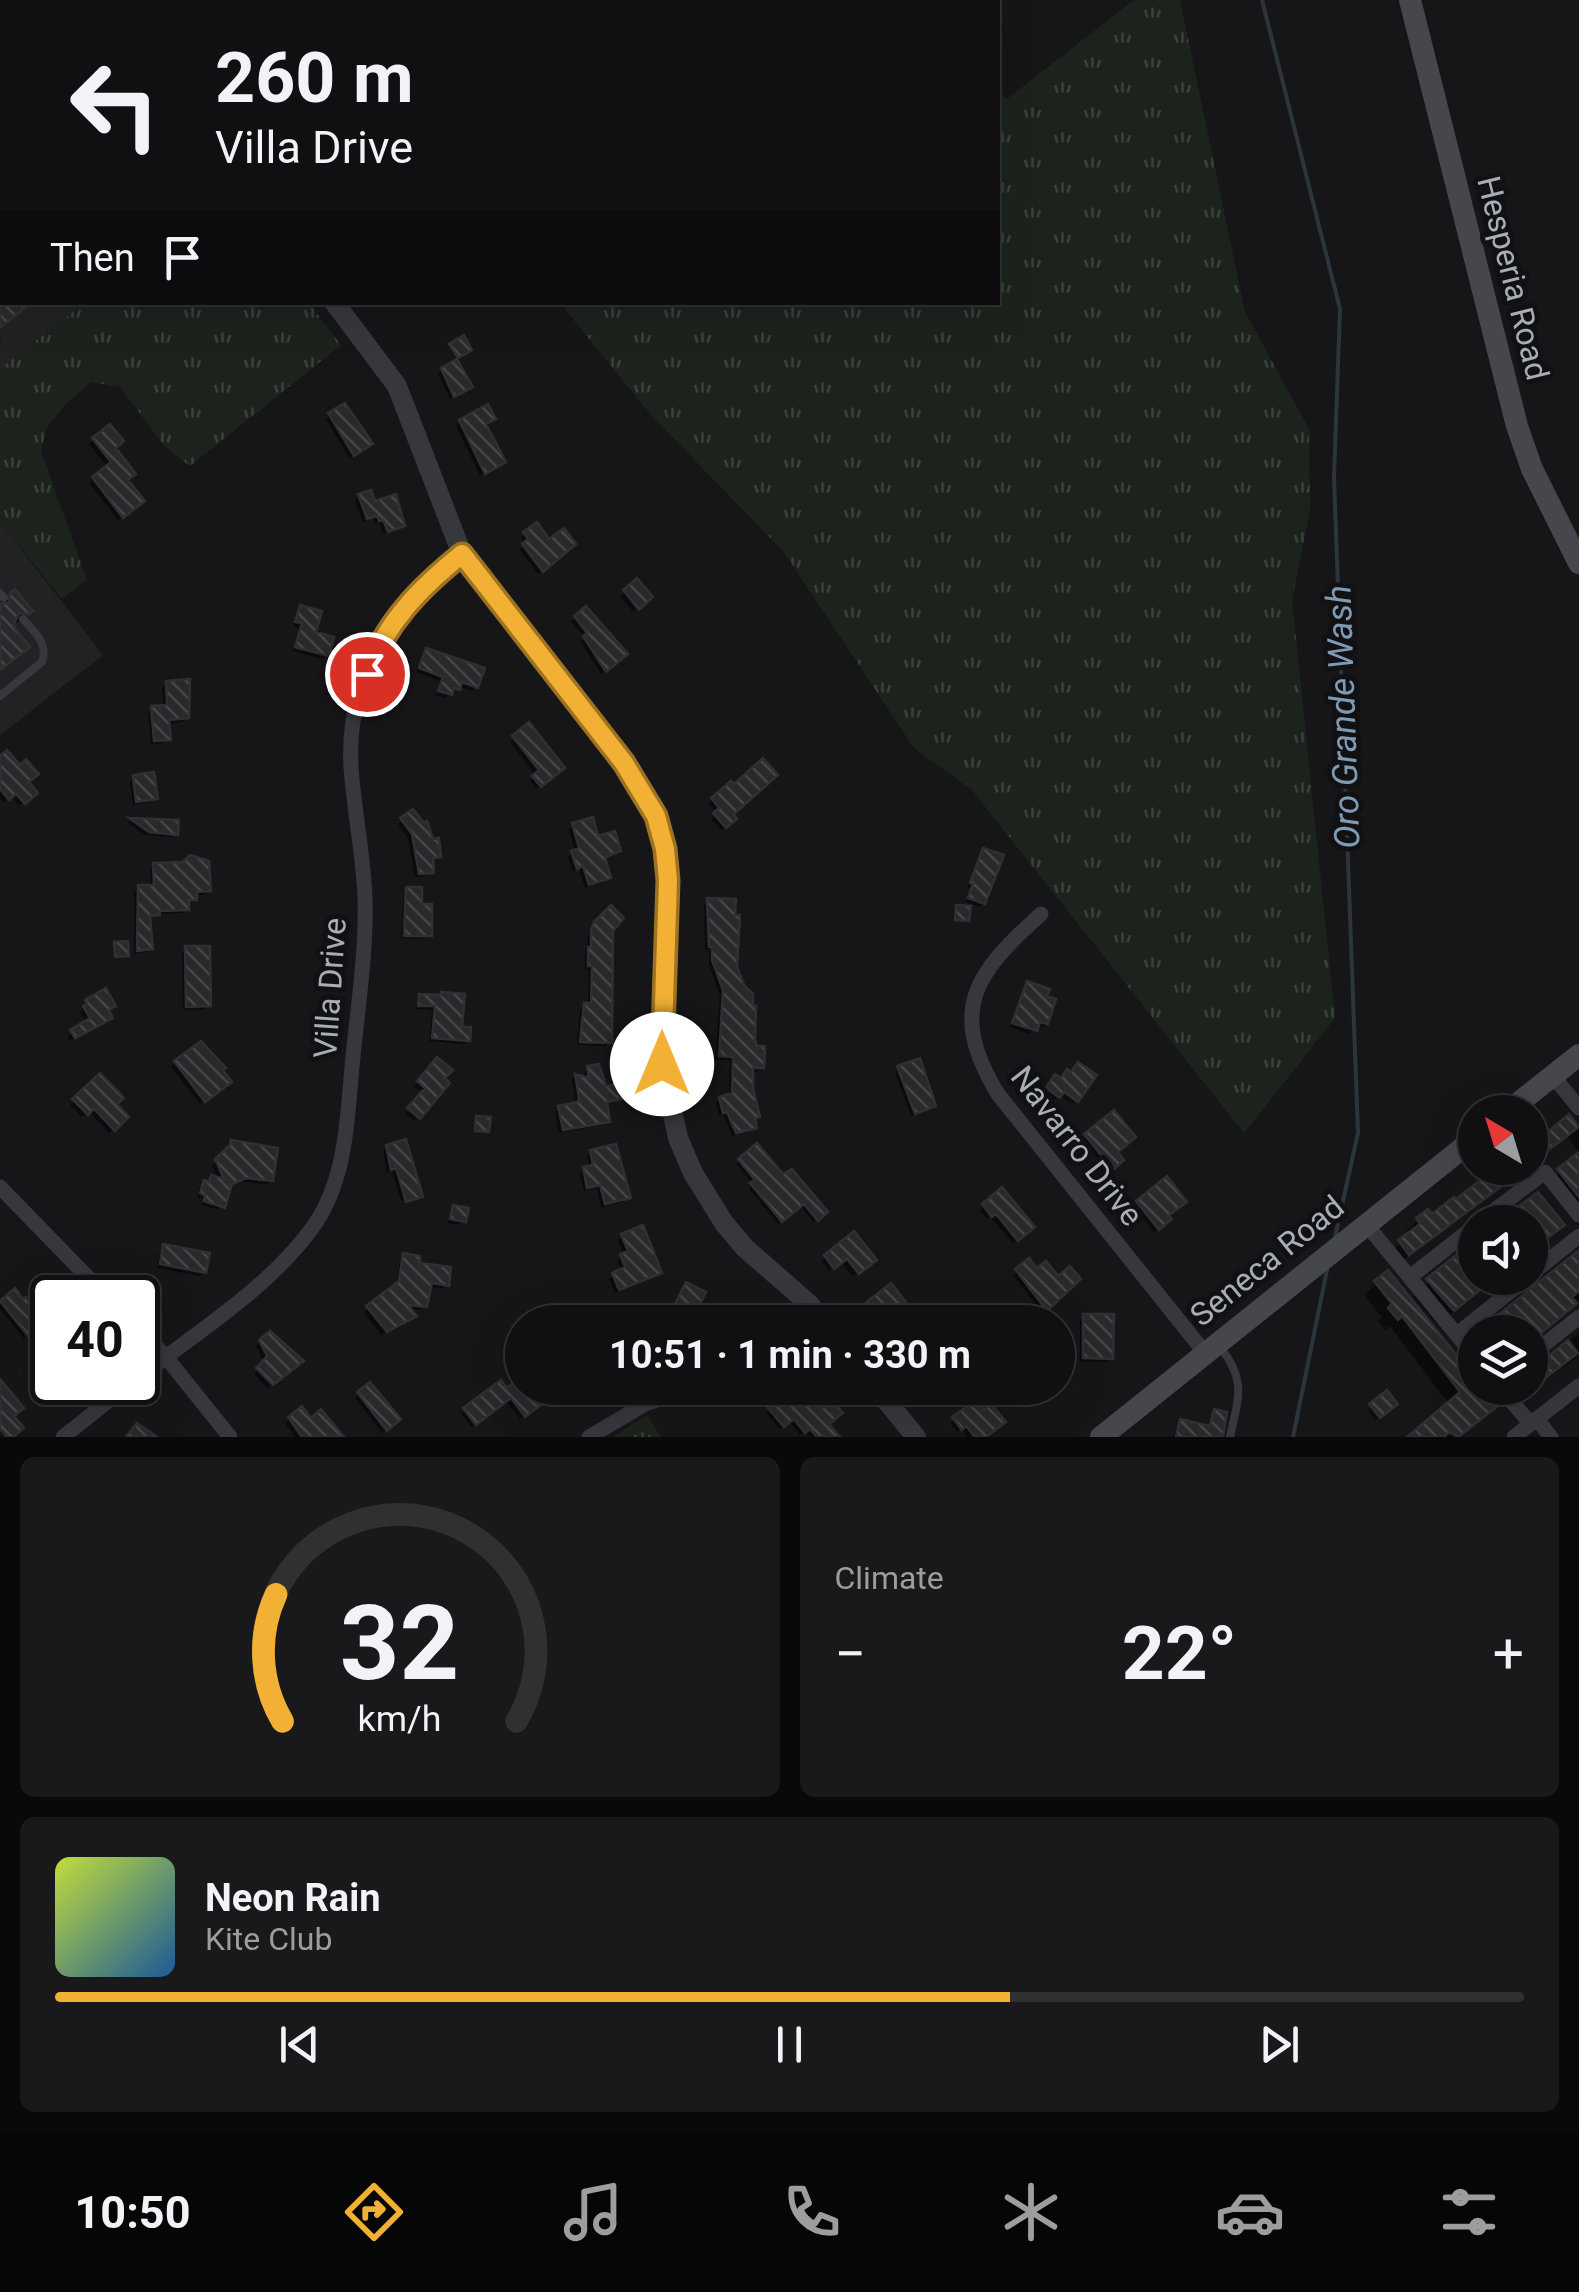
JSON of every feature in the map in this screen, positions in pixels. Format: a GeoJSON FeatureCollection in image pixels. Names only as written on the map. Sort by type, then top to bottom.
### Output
{"type":"FeatureCollection","features":[{"type":"Feature","properties":{"kind":"main road","name":"Hesperia Road"},"geometry":{"type":"LineString","coordinates":[[1410,0],[1517,426],[1532,469],[1579,563]]}},
{"type":"Feature","properties":{"kind":"main road"},"geometry":{"type":"LineString","coordinates":[[1528,1095],[1579,1056]]}},
{"type":"Feature","properties":{"kind":"main road","name":"Seneca Road"},"geometry":{"type":"LineString","coordinates":[[1100,1437],[1458,1151]]}},
{"type":"Feature","properties":{"kind":"street"},"geometry":{"type":"LineString","coordinates":[[336,305],[397,386],[462,554],[632,772],[656,816],[668,880],[662,1064],[678,1138],[692,1173],[724,1224],[805,1305]]}},
{"type":"Feature","properties":{"kind":"street","name":"Villa Drive"},"geometry":{"type":"LineString","coordinates":[[160,1361],[289,1256],[317,1221],[344,1154],[365,897],[353,792],[352,728],[358,696],[375,652],[396,619],[415,594],[462,554]]}},
{"type":"Feature","properties":{"kind":"street","name":"Navarro Drive"},"geometry":{"type":"LineString","coordinates":[[1042,914],[1002,949],[974,996],[972,1040],[982,1068],[998,1094],[1211,1348]]}},
{"type":"Feature","properties":{"kind":"street"},"geometry":{"type":"LineString","coordinates":[[1552,1076],[1579,1108]]}},
{"type":"Feature","properties":{"kind":"street"},"geometry":{"type":"LineString","coordinates":[[1502,1205],[1545,1172],[1579,1216]]}},
{"type":"Feature","properties":{"kind":"street"},"geometry":{"type":"LineString","coordinates":[[0,1187],[86,1275]]}},
{"type":"Feature","properties":{"kind":"street"},"geometry":{"type":"LineString","coordinates":[[1364,1225],[1457,1334],[1505,1295]]}},
{"type":"Feature","properties":{"kind":"street"},"geometry":{"type":"LineString","coordinates":[[1548,1261],[1579,1236]]}},
{"type":"Feature","properties":{"kind":"street"},"geometry":{"type":"LineString","coordinates":[[1410,1277],[1458,1239]]}},
{"type":"Feature","properties":{"kind":"street"},"geometry":{"type":"LineString","coordinates":[[1548,1342],[1579,1317]]}},
{"type":"Feature","properties":{"kind":"street"},"geometry":{"type":"LineString","coordinates":[[160,1350],[230,1437]]}},
{"type":"Feature","properties":{"kind":"street"},"geometry":{"type":"LineString","coordinates":[[1514,1437],[1579,1386]]}},
{"type":"Feature","properties":{"kind":"street","name":"Villa Drive"},"geometry":{"type":"LineString","coordinates":[[64,1437],[104,1405]]}},
{"type":"Feature","properties":{"kind":"street"},"geometry":{"type":"LineString","coordinates":[[590,1437],[642,1405]]}},
{"type":"Feature","properties":{"kind":"street"},"geometry":{"type":"LineString","coordinates":[[890,1405],[916,1437]]}},
{"type":"Feature","properties":{"kind":"street"},"geometry":{"type":"LineString","coordinates":[[1517,1405],[1551,1437]]}},
{"type":"Feature","properties":{"kind":"lane"},"geometry":{"type":"LineString","coordinates":[[0,696],[42,662],[45,654],[43,643],[23,619]]}},
{"type":"Feature","properties":{"kind":"lane"},"geometry":{"type":"LineString","coordinates":[[1211,1348],[1234,1366],[1241,1385],[1230,1437]]}},
{"type":"Feature","properties":{"kind":"shaded area"},"geometry":{"type":"Polygon","coordinates":[[[0,305],[81,305],[0,369],[0,305]]]}},
{"type":"Feature","properties":{"kind":"shaded area"},"geometry":{"type":"Polygon","coordinates":[[[0,522],[103,655],[0,735],[0,522]]]}},
{"type":"Feature","properties":{"kind":"green space"},"geometry":{"type":"Polygon","coordinates":[[[1134,0],[1180,0],[1245,312],[1309,429],[1310,511],[1292,600],[1335,1018],[1244,1133],[972,790],[914,748],[784,552],[652,416],[562,305],[1000,305],[1000,91],[1007,99],[1134,0]]]}},
{"type":"Feature","properties":{"kind":"green space"},"geometry":{"type":"Polygon","coordinates":[[[81,305],[311,305],[341,345],[190,466],[166,448],[120,387],[91,382],[65,405],[47,427],[41,451],[87,580],[62,599],[0,522],[0,369],[81,305]]]}},
{"type":"Feature","properties":{"kind":"green space"},"geometry":{"type":"Polygon","coordinates":[[[647,1415],[661,1437],[613,1437],[616,1435],[647,1415]]]}},
{"type":"Feature","properties":{"kind":"building"},"geometry":{"type":"Polygon","coordinates":[[[0,305],[28,305],[0,328],[0,305]]]}},
{"type":"Feature","properties":{"kind":"building"},"geometry":{"type":"Polygon","coordinates":[[[464,335],[472,350],[458,358],[449,344],[464,335]]]}},
{"type":"Feature","properties":{"kind":"building"},"geometry":{"type":"Polygon","coordinates":[[[457,359],[473,387],[454,397],[441,368],[457,359]]]}},
{"type":"Feature","properties":{"kind":"building"},"geometry":{"type":"Polygon","coordinates":[[[345,403],[373,444],[354,456],[328,413],[345,403]]]}},
{"type":"Feature","properties":{"kind":"building"},"geometry":{"type":"Polygon","coordinates":[[[488,404],[496,419],[486,424],[506,462],[485,474],[459,420],[488,404]]]}},
{"type":"Feature","properties":{"kind":"building"},"geometry":{"type":"Polygon","coordinates":[[[110,424],[124,441],[116,448],[136,474],[128,480],[145,501],[123,518],[92,477],[111,462],[92,438],[110,424]]]}},
{"type":"Feature","properties":{"kind":"building"},"geometry":{"type":"Polygon","coordinates":[[[371,490],[375,501],[396,494],[405,526],[388,532],[377,516],[367,519],[358,494],[371,490]]]}},
{"type":"Feature","properties":{"kind":"building"},"geometry":{"type":"Polygon","coordinates":[[[537,522],[549,539],[564,528],[576,544],[543,572],[522,544],[528,539],[523,532],[537,522]]]}},
{"type":"Feature","properties":{"kind":"building"},"geometry":{"type":"Polygon","coordinates":[[[637,578],[653,597],[639,610],[623,590],[637,578]]]}},
{"type":"Feature","properties":{"kind":"building"},"geometry":{"type":"Polygon","coordinates":[[[15,589],[33,611],[19,613],[13,626],[30,647],[0,670],[0,604],[9,603],[10,593],[15,589]]]}},
{"type":"Feature","properties":{"kind":"building"},"geometry":{"type":"Polygon","coordinates":[[[300,605],[322,611],[316,632],[334,637],[329,656],[295,647],[302,623],[295,622],[300,605]]]}},
{"type":"Feature","properties":{"kind":"building"},"geometry":{"type":"Polygon","coordinates":[[[586,606],[628,654],[606,672],[574,616],[586,606]]]}},
{"type":"Feature","properties":{"kind":"building"},"geometry":{"type":"Polygon","coordinates":[[[426,648],[485,668],[478,688],[462,682],[460,690],[454,688],[452,695],[438,691],[443,677],[419,668],[426,648]]]}},
{"type":"Feature","properties":{"kind":"building"},"geometry":{"type":"Polygon","coordinates":[[[190,679],[189,718],[169,720],[171,740],[154,741],[151,706],[167,705],[166,681],[190,679]]]}},
{"type":"Feature","properties":{"kind":"building"},"geometry":{"type":"Polygon","coordinates":[[[529,722],[565,768],[541,787],[532,776],[539,770],[512,736],[529,722]]]}},
{"type":"Feature","properties":{"kind":"building"},"geometry":{"type":"Polygon","coordinates":[[[7,750],[20,765],[26,759],[39,774],[29,782],[38,793],[25,804],[16,794],[9,800],[0,789],[0,756],[7,750]]]}},
{"type":"Feature","properties":{"kind":"building"},"geometry":{"type":"Polygon","coordinates":[[[763,758],[778,775],[734,814],[737,819],[726,828],[713,813],[719,808],[711,798],[763,758]]]}},
{"type":"Feature","properties":{"kind":"building"},"geometry":{"type":"Polygon","coordinates":[[[154,772],[158,799],[136,802],[133,775],[154,772]]]}},
{"type":"Feature","properties":{"kind":"building"},"geometry":{"type":"Polygon","coordinates":[[[413,809],[424,823],[427,821],[433,839],[439,838],[441,857],[433,858],[434,873],[419,874],[412,834],[400,818],[413,809]]]}},
{"type":"Feature","properties":{"kind":"building"},"geometry":{"type":"Polygon","coordinates":[[[593,817],[598,836],[615,831],[621,851],[605,857],[611,878],[589,885],[583,866],[577,869],[571,851],[579,848],[572,823],[593,817]]]}},
{"type":"Feature","properties":{"kind":"building"},"geometry":{"type":"Polygon","coordinates":[[[129,818],[179,820],[178,835],[149,832],[129,818]]]}},
{"type":"Feature","properties":{"kind":"building"},"geometry":{"type":"Polygon","coordinates":[[[983,848],[1004,855],[985,904],[968,898],[983,848]]]}},
{"type":"Feature","properties":{"kind":"building"},"geometry":{"type":"Polygon","coordinates":[[[190,855],[209,861],[211,891],[197,892],[197,900],[189,900],[189,910],[159,911],[160,915],[150,916],[153,949],[137,951],[138,885],[154,885],[153,863],[183,862],[190,855]]]}},
{"type":"Feature","properties":{"kind":"building"},"geometry":{"type":"Polygon","coordinates":[[[406,887],[422,887],[422,904],[432,904],[432,936],[404,936],[406,887]]]}},
{"type":"Feature","properties":{"kind":"building"},"geometry":{"type":"Polygon","coordinates":[[[707,898],[736,899],[735,915],[740,915],[737,967],[744,985],[753,994],[757,1046],[765,1046],[764,1068],[753,1068],[760,1117],[755,1118],[757,1128],[736,1133],[727,1112],[723,1113],[719,1097],[732,1093],[733,1057],[719,1056],[723,990],[709,947],[707,898]]]}},
{"type":"Feature","properties":{"kind":"building"},"geometry":{"type":"Polygon","coordinates":[[[611,905],[624,918],[613,931],[612,1043],[580,1042],[584,1003],[591,1003],[591,930],[611,905]]]}},
{"type":"Feature","properties":{"kind":"building"},"geometry":{"type":"Polygon","coordinates":[[[956,905],[971,906],[969,921],[955,920],[956,905]]]}},
{"type":"Feature","properties":{"kind":"building"},"geometry":{"type":"Polygon","coordinates":[[[128,941],[129,956],[115,957],[114,942],[128,941]]]}},
{"type":"Feature","properties":{"kind":"building"},"geometry":{"type":"Polygon","coordinates":[[[185,946],[210,946],[211,1006],[186,1007],[185,946]]]}},
{"type":"Feature","properties":{"kind":"building"},"geometry":{"type":"Polygon","coordinates":[[[1027,981],[1050,989],[1047,996],[1056,999],[1048,1024],[1040,1022],[1037,1031],[1012,1023],[1027,981]]]}},
{"type":"Feature","properties":{"kind":"building"},"geometry":{"type":"Polygon","coordinates":[[[106,988],[116,1006],[109,1010],[113,1018],[75,1038],[70,1030],[90,1018],[83,1006],[87,1004],[85,1000],[106,988]]]}},
{"type":"Feature","properties":{"kind":"building"},"geometry":{"type":"Polygon","coordinates":[[[419,994],[465,994],[462,1027],[471,1027],[470,1041],[432,1038],[435,1006],[418,1006],[419,994]]]}},
{"type":"Feature","properties":{"kind":"building"},"geometry":{"type":"Polygon","coordinates":[[[201,1041],[226,1068],[223,1070],[232,1082],[205,1102],[174,1061],[201,1041]]]}},
{"type":"Feature","properties":{"kind":"building"},"geometry":{"type":"Polygon","coordinates":[[[437,1057],[453,1070],[445,1078],[450,1083],[420,1119],[407,1108],[425,1088],[417,1081],[437,1057]]]}},
{"type":"Feature","properties":{"kind":"building"},"geometry":{"type":"Polygon","coordinates":[[[920,1058],[936,1106],[915,1114],[897,1066],[920,1058]]]}},
{"type":"Feature","properties":{"kind":"building"},"geometry":{"type":"Polygon","coordinates":[[[1078,1062],[1097,1075],[1078,1102],[1064,1092],[1060,1098],[1046,1088],[1055,1074],[1061,1078],[1078,1062]]]}},
{"type":"Feature","properties":{"kind":"building"},"geometry":{"type":"Polygon","coordinates":[[[599,1064],[606,1086],[624,1083],[627,1098],[607,1102],[610,1122],[563,1130],[558,1106],[578,1102],[575,1074],[589,1078],[587,1066],[599,1064]]]}},
{"type":"Feature","properties":{"kind":"building"},"geometry":{"type":"Polygon","coordinates":[[[100,1073],[124,1098],[117,1104],[129,1117],[115,1131],[94,1109],[88,1115],[72,1099],[100,1073]]]}},
{"type":"Feature","properties":{"kind":"building"},"geometry":{"type":"Polygon","coordinates":[[[1114,1110],[1136,1137],[1118,1152],[1124,1160],[1113,1170],[1084,1134],[1114,1110]]]}},
{"type":"Feature","properties":{"kind":"building"},"geometry":{"type":"Polygon","coordinates":[[[1569,1114],[1579,1127],[1548,1150],[1548,1132],[1569,1114]]]}},
{"type":"Feature","properties":{"kind":"building"},"geometry":{"type":"Polygon","coordinates":[[[476,1116],[491,1117],[489,1132],[475,1131],[476,1116]]]}},
{"type":"Feature","properties":{"kind":"building"},"geometry":{"type":"Polygon","coordinates":[[[406,1139],[423,1197],[406,1202],[396,1168],[391,1170],[386,1145],[406,1139]]]}},
{"type":"Feature","properties":{"kind":"building"},"geometry":{"type":"Polygon","coordinates":[[[231,1140],[278,1148],[273,1181],[246,1178],[232,1184],[225,1208],[204,1201],[205,1195],[200,1193],[204,1180],[209,1182],[211,1175],[224,1179],[215,1159],[231,1140]]]}},
{"type":"Feature","properties":{"kind":"building"},"geometry":{"type":"Polygon","coordinates":[[[757,1143],[783,1174],[792,1169],[828,1212],[818,1221],[804,1204],[782,1222],[750,1183],[755,1180],[738,1159],[757,1143]]]}},
{"type":"Feature","properties":{"kind":"building"},"geometry":{"type":"Polygon","coordinates":[[[616,1144],[631,1198],[605,1204],[600,1185],[587,1188],[583,1167],[593,1165],[590,1150],[616,1144]]]}},
{"type":"Feature","properties":{"kind":"building"},"geometry":{"type":"Polygon","coordinates":[[[1579,1152],[1579,1197],[1557,1169],[1579,1152]]]}},
{"type":"Feature","properties":{"kind":"building"},"geometry":{"type":"Polygon","coordinates":[[[1167,1176],[1187,1202],[1169,1215],[1172,1219],[1159,1230],[1136,1201],[1167,1176]]]}},
{"type":"Feature","properties":{"kind":"building"},"geometry":{"type":"Polygon","coordinates":[[[1474,1185],[1503,1185],[1476,1205],[1458,1205],[1458,1219],[1409,1255],[1398,1240],[1420,1224],[1416,1218],[1428,1209],[1432,1214],[1474,1185]]]}},
{"type":"Feature","properties":{"kind":"building"},"geometry":{"type":"Polygon","coordinates":[[[1002,1187],[1035,1227],[1018,1241],[996,1214],[992,1217],[982,1204],[1002,1187]]]}},
{"type":"Feature","properties":{"kind":"building"},"geometry":{"type":"Polygon","coordinates":[[[1538,1192],[1565,1225],[1548,1237],[1548,1205],[1520,1205],[1538,1192]]]}},
{"type":"Feature","properties":{"kind":"building"},"geometry":{"type":"Polygon","coordinates":[[[453,1205],[469,1208],[466,1222],[450,1219],[453,1205]]]}},
{"type":"Feature","properties":{"kind":"building"},"geometry":{"type":"Polygon","coordinates":[[[643,1225],[662,1273],[619,1290],[612,1273],[625,1267],[620,1254],[628,1251],[621,1234],[643,1225]]]}},
{"type":"Feature","properties":{"kind":"building"},"geometry":{"type":"Polygon","coordinates":[[[854,1231],[877,1260],[859,1274],[847,1259],[834,1269],[824,1255],[854,1231]]]}},
{"type":"Feature","properties":{"kind":"building"},"geometry":{"type":"Polygon","coordinates":[[[163,1244],[210,1253],[206,1273],[160,1264],[163,1244]]]}},
{"type":"Feature","properties":{"kind":"building"},"geometry":{"type":"Polygon","coordinates":[[[1579,1250],[1579,1291],[1572,1297],[1577,1303],[1552,1324],[1548,1327],[1548,1315],[1498,1315],[1523,1295],[1548,1295],[1548,1275],[1579,1250]]]}},
{"type":"Feature","properties":{"kind":"building"},"geometry":{"type":"Polygon","coordinates":[[[403,1253],[420,1256],[420,1263],[451,1267],[449,1286],[432,1283],[427,1307],[408,1305],[417,1316],[387,1332],[366,1306],[399,1281],[403,1253]]]}},
{"type":"Feature","properties":{"kind":"building"},"geometry":{"type":"Polygon","coordinates":[[[1458,1254],[1458,1295],[1474,1295],[1454,1311],[1426,1279],[1458,1254]]]}},
{"type":"Feature","properties":{"kind":"building"},"geometry":{"type":"Polygon","coordinates":[[[1029,1258],[1037,1268],[1046,1261],[1058,1276],[1070,1266],[1081,1279],[1053,1305],[1042,1305],[1015,1269],[1029,1258]]]}},
{"type":"Feature","properties":{"kind":"building"},"geometry":{"type":"Polygon","coordinates":[[[1388,1270],[1458,1357],[1458,1389],[1402,1316],[1398,1320],[1388,1308],[1392,1304],[1374,1281],[1388,1270]]]}},
{"type":"Feature","properties":{"kind":"building"},"geometry":{"type":"Polygon","coordinates":[[[686,1282],[706,1292],[700,1305],[674,1305],[686,1282]]]}},
{"type":"Feature","properties":{"kind":"building"},"geometry":{"type":"Polygon","coordinates":[[[891,1283],[908,1305],[865,1305],[891,1283]]]}},
{"type":"Feature","properties":{"kind":"building"},"geometry":{"type":"Polygon","coordinates":[[[15,1288],[23,1299],[26,1297],[30,1303],[30,1334],[28,1336],[0,1301],[15,1288]]]}},
{"type":"Feature","properties":{"kind":"building"},"geometry":{"type":"Polygon","coordinates":[[[1083,1314],[1114,1314],[1113,1359],[1083,1358],[1083,1314]]]}},
{"type":"Feature","properties":{"kind":"building"},"geometry":{"type":"Polygon","coordinates":[[[270,1331],[304,1361],[273,1385],[256,1368],[267,1356],[259,1340],[270,1331]]]}},
{"type":"Feature","properties":{"kind":"building"},"geometry":{"type":"Polygon","coordinates":[[[1568,1340],[1578,1353],[1548,1376],[1548,1356],[1568,1340]]]}},
{"type":"Feature","properties":{"kind":"building"},"geometry":{"type":"Polygon","coordinates":[[[0,1379],[24,1408],[14,1416],[24,1428],[13,1437],[7,1437],[0,1428],[0,1379]]]}},
{"type":"Feature","properties":{"kind":"building"},"geometry":{"type":"Polygon","coordinates":[[[501,1380],[505,1385],[505,1403],[476,1425],[463,1408],[501,1380]]]}},
{"type":"Feature","properties":{"kind":"building"},"geometry":{"type":"Polygon","coordinates":[[[370,1382],[401,1419],[387,1431],[357,1392],[370,1382]]]}},
{"type":"Feature","properties":{"kind":"building"},"geometry":{"type":"Polygon","coordinates":[[[1387,1390],[1398,1404],[1380,1418],[1369,1404],[1387,1390]]]}},
{"type":"Feature","properties":{"kind":"building"},"geometry":{"type":"Polygon","coordinates":[[[1458,1394],[1458,1405],[1498,1406],[1458,1437],[1449,1432],[1444,1437],[1407,1437],[1458,1394]]]}},
{"type":"Feature","properties":{"kind":"building"},"geometry":{"type":"Polygon","coordinates":[[[516,1405],[541,1405],[525,1417],[516,1405]]]}},
{"type":"Feature","properties":{"kind":"building"},"geometry":{"type":"Polygon","coordinates":[[[818,1405],[821,1409],[836,1405],[843,1413],[829,1424],[840,1437],[817,1437],[810,1429],[805,1433],[794,1419],[784,1427],[768,1408],[818,1405]]]}},
{"type":"Feature","properties":{"kind":"building"},"geometry":{"type":"Polygon","coordinates":[[[969,1405],[980,1405],[984,1410],[992,1405],[1006,1422],[986,1437],[975,1437],[966,1426],[962,1430],[952,1417],[969,1405]]]}},
{"type":"Feature","properties":{"kind":"building"},"geometry":{"type":"Polygon","coordinates":[[[302,1406],[311,1418],[321,1409],[344,1437],[302,1437],[288,1417],[302,1406]]]}},
{"type":"Feature","properties":{"kind":"building"},"geometry":{"type":"Polygon","coordinates":[[[1214,1409],[1227,1412],[1223,1437],[1176,1437],[1180,1419],[1210,1426],[1214,1409]]]}},
{"type":"Feature","properties":{"kind":"building"},"geometry":{"type":"Polygon","coordinates":[[[137,1423],[157,1437],[126,1437],[137,1423]]]}},
{"type":"Feature","properties":{"kind":"waterway","name":"Oro Grande Wash"},"geometry":{"type":"LineString","coordinates":[[1262,0],[1340,309],[1334,478],[1358,1133],[1335,1237]]}},
{"type":"Feature","properties":{"kind":"waterway","name":"Oro Grande Wash"},"geometry":{"type":"LineString","coordinates":[[1293,1437],[1327,1270]]}},
{"type":"Feature","properties":{"kind":"route"},"geometry":{"type":"LineString","coordinates":[[367,674],[375,652],[415,594],[462,554],[639,782],[656,816],[668,880],[662,1064]]}}]}
